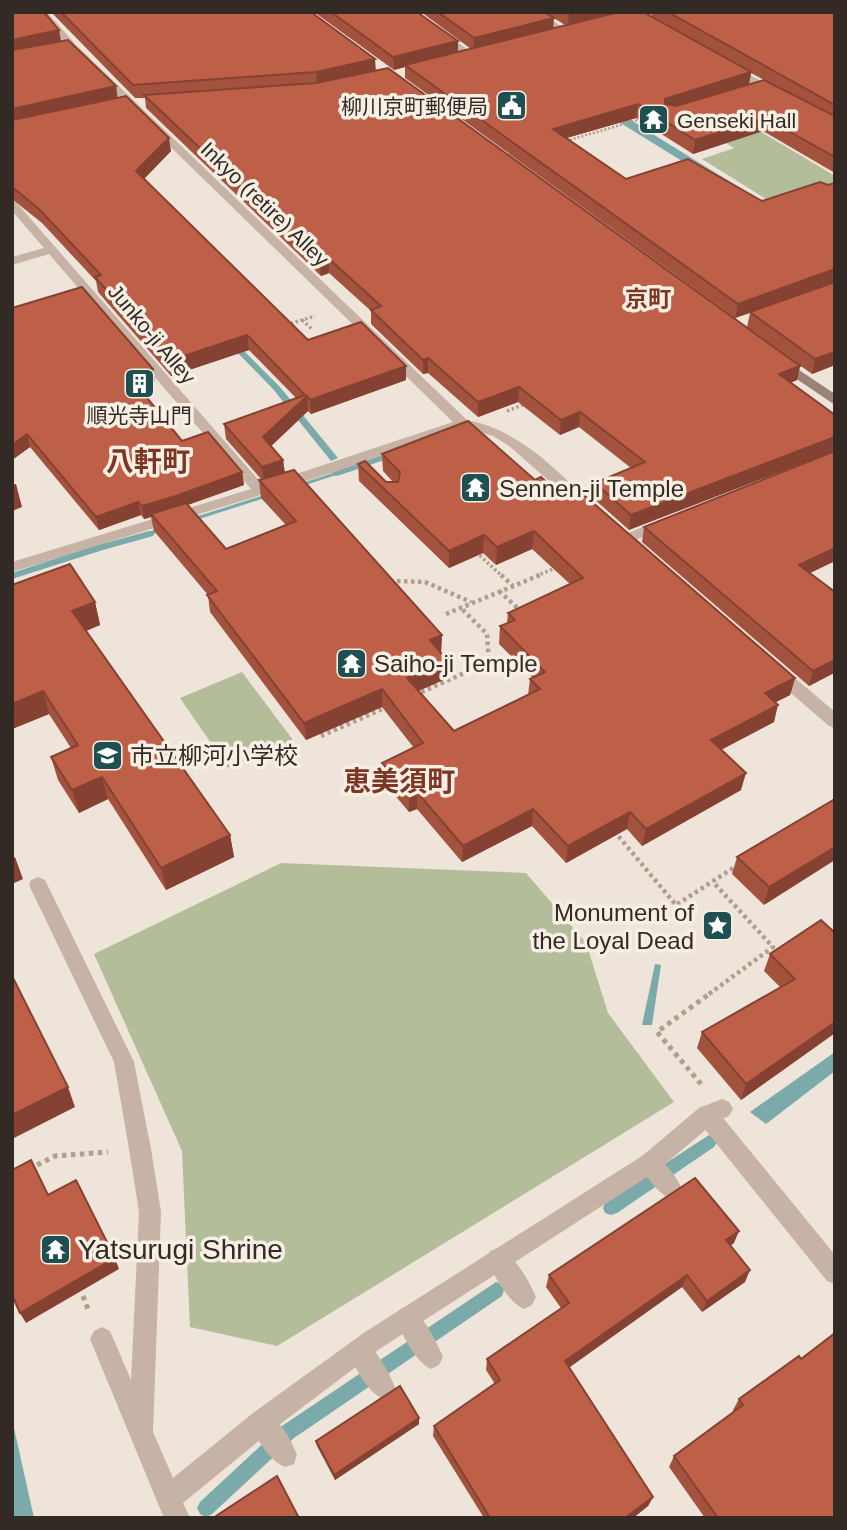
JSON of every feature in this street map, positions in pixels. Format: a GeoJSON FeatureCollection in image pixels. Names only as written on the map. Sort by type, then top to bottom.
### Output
{"type":"FeatureCollection","features":[{"type":"Feature","properties":{"kind":"street","name":"Inkyo (retire) Alley"},"geometry":{"type":"LineString","coordinates":[[42,12],[85,59],[142,104],[342,307],[470,424],[503,434],[619,535],[681,516]]}},
{"type":"Feature","properties":{"kind":"street"},"geometry":{"type":"LineString","coordinates":[[409,12],[474,58]]}},
{"type":"Feature","properties":{"kind":"street"},"geometry":{"type":"LineString","coordinates":[[532,12],[569,34]]}},
{"type":"Feature","properties":{"kind":"street"},"geometry":{"type":"LineString","coordinates":[[613,23],[654,12]]}},
{"type":"Feature","properties":{"kind":"street"},"geometry":{"type":"LineString","coordinates":[[638,16],[650,23]]}},
{"type":"Feature","properties":{"kind":"street"},"geometry":{"type":"LineString","coordinates":[[551,39],[583,30]]}},
{"type":"Feature","properties":{"kind":"street"},"geometry":{"type":"LineString","coordinates":[[61,49],[74,48]]}},
{"type":"Feature","properties":{"kind":"street"},"geometry":{"type":"LineString","coordinates":[[460,61],[486,55]]}},
{"type":"Feature","properties":{"kind":"street"},"geometry":{"type":"LineString","coordinates":[[715,59],[788,100]]}},
{"type":"Feature","properties":{"kind":"street"},"geometry":{"type":"LineString","coordinates":[[752,90],[765,86]]}},
{"type":"Feature","properties":{"kind":"street"},"geometry":{"type":"LineString","coordinates":[[116,106],[142,104]]}},
{"type":"Feature","properties":{"kind":"street","name":"Junko-ji Alley"},"geometry":{"type":"LineString","coordinates":[[12,204],[260,490]]}},
{"type":"Feature","properties":{"kind":"street"},"geometry":{"type":"LineString","coordinates":[[12,261],[52,250]]}},
{"type":"Feature","properties":{"kind":"street"},"geometry":{"type":"LineString","coordinates":[[772,355],[835,401]]}},
{"type":"Feature","properties":{"kind":"street"},"geometry":{"type":"LineString","coordinates":[[12,567],[260,490],[351,465],[470,424]]}},
{"type":"Feature","properties":{"kind":"street"},"geometry":{"type":"LineString","coordinates":[[761,658],[835,722]]}},
{"type":"Feature","properties":{"kind":"street"},"geometry":{"type":"LineString","coordinates":[[38,885],[124,1062],[150,1212],[141,1433]]}},
{"type":"Feature","properties":{"kind":"street"},"geometry":{"type":"LineString","coordinates":[[102,1339],[173,1508],[265,1426],[362,1354],[652,1166],[714,1112],[835,1273]]}},
{"type":"Feature","properties":{"kind":"street"},"geometry":{"type":"LineString","coordinates":[[652,1166],[671,1189]]}},
{"type":"Feature","properties":{"kind":"street"},"geometry":{"type":"LineString","coordinates":[[501,1264],[524,1297]]}},
{"type":"Feature","properties":{"kind":"street"},"geometry":{"type":"LineString","coordinates":[[410,1323],[431,1357]]}},
{"type":"Feature","properties":{"kind":"street"},"geometry":{"type":"LineString","coordinates":[[362,1354],[383,1387]]}},
{"type":"Feature","properties":{"kind":"street"},"geometry":{"type":"LineString","coordinates":[[265,1426],[285,1455]]}},
{"type":"Feature","properties":{"kind":"path"},"geometry":{"type":"LineString","coordinates":[[559,143],[648,117]]}},
{"type":"Feature","properties":{"kind":"path"},"geometry":{"type":"LineString","coordinates":[[284,326],[342,307]]}},
{"type":"Feature","properties":{"kind":"path"},"geometry":{"type":"LineString","coordinates":[[302,320],[313,330]]}},
{"type":"Feature","properties":{"kind":"path"},"geometry":{"type":"LineString","coordinates":[[470,424],[531,402]]}},
{"type":"Feature","properties":{"kind":"path"},"geometry":{"type":"LineString","coordinates":[[473,549],[513,586]]}},
{"type":"Feature","properties":{"kind":"path"},"geometry":{"type":"LineString","coordinates":[[446,614],[562,565]]}},
{"type":"Feature","properties":{"kind":"path"},"geometry":{"type":"LineString","coordinates":[[397,581],[425,582],[472,603]]}},
{"type":"Feature","properties":{"kind":"path"},"geometry":{"type":"LineString","coordinates":[[499,591],[525,615]]}},
{"type":"Feature","properties":{"kind":"path"},"geometry":{"type":"LineString","coordinates":[[406,699],[488,662],[487,634],[461,608]]}},
{"type":"Feature","properties":{"kind":"path"},"geometry":{"type":"LineString","coordinates":[[321,736],[394,705]]}},
{"type":"Feature","properties":{"kind":"path"},"geometry":{"type":"LineString","coordinates":[[608,825],[676,905],[744,860]]}},
{"type":"Feature","properties":{"kind":"path"},"geometry":{"type":"LineString","coordinates":[[713,882],[774,947],[657,1032],[714,1112]]}},
{"type":"Feature","properties":{"kind":"path"},"geometry":{"type":"LineString","coordinates":[[23,1172],[55,1156],[140,1149]]}},
{"type":"Feature","properties":{"kind":"green space"},"geometry":{"type":"Polygon","coordinates":[[[686,118],[753,127],[835,176],[835,183],[774,204],[702,159],[734,148],[686,118]]]}},
{"type":"Feature","properties":{"kind":"green space"},"geometry":{"type":"Polygon","coordinates":[[[242,672],[293,740],[228,768],[180,698],[242,672]]]}},
{"type":"Feature","properties":{"kind":"green space"},"geometry":{"type":"Polygon","coordinates":[[[281,863],[526,873],[586,943],[608,1013],[674,1102],[277,1346],[190,1327],[182,1151],[94,954],[281,863]]]}},
{"type":"Feature","properties":{"kind":"water"},"geometry":{"type":"Polygon","coordinates":[[[627,117],[799,224],[682,161],[614,119],[627,117]]]}},
{"type":"Feature","properties":{"kind":"water"},"geometry":{"type":"Polygon","coordinates":[[[183,297],[191,298],[280,387],[338,458],[331,461],[273,389],[183,297]]]}},
{"type":"Feature","properties":{"kind":"water"},"geometry":{"type":"Polygon","coordinates":[[[349,468],[352,470],[134,540],[132,537],[349,468]]]}},
{"type":"Feature","properties":{"kind":"water"},"geometry":{"type":"Polygon","coordinates":[[[105,542],[109,548],[12,579],[12,573],[105,542]]]}},
{"type":"Feature","properties":{"kind":"water"},"geometry":{"type":"Polygon","coordinates":[[[655,964],[661,965],[652,1025],[642,1025],[655,964]]]}},
{"type":"Feature","properties":{"kind":"water"},"geometry":{"type":"Polygon","coordinates":[[[835,1052],[835,1071],[766,1124],[750,1112],[835,1052]]]}},
{"type":"Feature","properties":{"kind":"water"},"geometry":{"type":"Polygon","coordinates":[[[12,1419],[34,1518],[12,1518],[12,1419]]]}},
{"type":"Feature","properties":{"kind":"building"},"geometry":{"type":"Polygon","coordinates":[[[12,12],[44,12],[59,30],[12,40],[12,12]]]}},
{"type":"Feature","properties":{"kind":"building"},"geometry":{"type":"Polygon","coordinates":[[[61,12],[311,12],[375,59],[316,72],[133,85],[61,12]]]}},
{"type":"Feature","properties":{"kind":"building"},"geometry":{"type":"Polygon","coordinates":[[[331,12],[417,12],[458,41],[393,57],[331,12]]]}},
{"type":"Feature","properties":{"kind":"building"},"geometry":{"type":"Polygon","coordinates":[[[438,12],[544,12],[554,18],[474,38],[438,12]]]}},
{"type":"Feature","properties":{"kind":"building"},"geometry":{"type":"Polygon","coordinates":[[[619,12],[643,12],[751,72],[665,99],[665,104],[676,106],[764,80],[835,116],[835,157],[765,118],[695,140],[638,104],[553,129],[626,179],[688,159],[762,201],[820,182],[828,185],[835,183],[835,269],[738,304],[405,65],[619,12]]]}},
{"type":"Feature","properties":{"kind":"building"},"geometry":{"type":"Polygon","coordinates":[[[668,12],[835,12],[835,105],[668,12]]]}},
{"type":"Feature","properties":{"kind":"building"},"geometry":{"type":"Polygon","coordinates":[[[68,40],[116,86],[12,109],[12,50],[68,40]]]}},
{"type":"Feature","properties":{"kind":"building"},"geometry":{"type":"Polygon","coordinates":[[[388,68],[800,366],[779,374],[835,415],[835,437],[631,515],[595,483],[645,462],[580,412],[561,420],[519,387],[478,402],[428,358],[423,360],[371,310],[381,306],[329,259],[320,262],[144,95],[316,83],[388,68]]]}},
{"type":"Feature","properties":{"kind":"building"},"geometry":{"type":"Polygon","coordinates":[[[126,96],[169,138],[136,171],[308,340],[361,322],[406,366],[310,400],[307,396],[263,437],[283,460],[262,467],[224,424],[305,395],[247,335],[169,361],[95,277],[101,275],[39,209],[12,187],[12,120],[126,96]]]}},
{"type":"Feature","properties":{"kind":"building"},"geometry":{"type":"Polygon","coordinates":[[[835,282],[835,352],[815,359],[750,312],[835,282]]]}},
{"type":"Feature","properties":{"kind":"building"},"geometry":{"type":"Polygon","coordinates":[[[82,287],[153,369],[130,377],[182,441],[208,432],[242,472],[176,496],[142,506],[138,502],[96,517],[27,434],[12,445],[12,308],[82,287]]]}},
{"type":"Feature","properties":{"kind":"building"},"geometry":{"type":"Polygon","coordinates":[[[468,421],[535,480],[541,477],[561,496],[577,489],[795,678],[765,693],[778,705],[711,740],[746,773],[646,829],[630,812],[568,846],[533,809],[463,846],[417,792],[409,796],[382,763],[423,743],[382,689],[304,723],[207,595],[217,591],[151,514],[186,503],[226,549],[296,521],[259,480],[294,470],[442,635],[430,640],[448,661],[407,678],[454,731],[540,689],[530,679],[545,672],[500,626],[515,620],[508,613],[583,578],[534,531],[497,547],[484,535],[449,551],[358,464],[365,461],[386,482],[398,482],[400,472],[382,454],[468,421]]]}},
{"type":"Feature","properties":{"kind":"building"},"geometry":{"type":"Polygon","coordinates":[[[835,451],[835,548],[799,565],[835,592],[835,660],[813,671],[644,527],[835,451]]]}},
{"type":"Feature","properties":{"kind":"building"},"geometry":{"type":"Polygon","coordinates":[[[70,564],[95,602],[72,611],[230,835],[161,868],[102,777],[72,790],[51,757],[78,745],[43,691],[12,704],[12,585],[70,564]]]}},
{"type":"Feature","properties":{"kind":"building"},"geometry":{"type":"Polygon","coordinates":[[[835,799],[835,847],[769,887],[737,857],[835,799]]]}},
{"type":"Feature","properties":{"kind":"building"},"geometry":{"type":"Polygon","coordinates":[[[821,920],[835,933],[835,1022],[746,1084],[702,1032],[795,979],[770,954],[821,920]]]}},
{"type":"Feature","properties":{"kind":"building"},"geometry":{"type":"Polygon","coordinates":[[[12,976],[68,1087],[12,1115],[12,976]]]}},
{"type":"Feature","properties":{"kind":"building"},"geometry":{"type":"Polygon","coordinates":[[[31,1160],[48,1195],[76,1180],[115,1258],[20,1313],[12,1295],[12,1170],[31,1160]]]}},
{"type":"Feature","properties":{"kind":"building"},"geometry":{"type":"Polygon","coordinates":[[[695,1178],[739,1231],[726,1240],[750,1270],[707,1301],[687,1275],[565,1361],[653,1497],[625,1518],[490,1518],[434,1426],[500,1380],[487,1359],[569,1303],[549,1275],[695,1178]]]}},
{"type":"Feature","properties":{"kind":"building"},"geometry":{"type":"Polygon","coordinates":[[[835,1333],[835,1518],[718,1518],[674,1456],[743,1405],[739,1399],[799,1356],[801,1359],[835,1333]]]}},
{"type":"Feature","properties":{"kind":"building"},"geometry":{"type":"Polygon","coordinates":[[[400,1386],[419,1418],[334,1475],[316,1441],[400,1386]]]}},
{"type":"Feature","properties":{"kind":"building"},"geometry":{"type":"Polygon","coordinates":[[[277,1476],[299,1518],[216,1518],[216,1516],[277,1476]]]}},
{"type":"Feature","properties":{"kind":"waterway"},"geometry":{"type":"LineString","coordinates":[[336,473],[398,452]]}},
{"type":"Feature","properties":{"kind":"waterway"},"geometry":{"type":"LineString","coordinates":[[92,550],[149,534]]}},
{"type":"Feature","properties":{"kind":"waterway"},"geometry":{"type":"LineString","coordinates":[[611,1208],[709,1142]]}},
{"type":"Feature","properties":{"kind":"waterway"},"geometry":{"type":"LineString","coordinates":[[206,1508],[288,1432],[496,1290]]}},
{"type":"Feature","properties":{"kind":"place","name":"柳川京町郵便局"},"geometry":{"type":"Point","coordinates":[511,106]}},
{"type":"Feature","properties":{"kind":"place","name":"Genseki Hall"},"geometry":{"type":"Point","coordinates":[654,120]}},
{"type":"Feature","properties":{"kind":"place","name":"順光寺山門"},"geometry":{"type":"Point","coordinates":[139,383]}},
{"type":"Feature","properties":{"kind":"place","name":"Sennen-ji Temple"},"geometry":{"type":"Point","coordinates":[476,488]}},
{"type":"Feature","properties":{"kind":"place","name":"Saiho-ji Temple"},"geometry":{"type":"Point","coordinates":[351,663]}},
{"type":"Feature","properties":{"kind":"place","name":"市立柳河小学校"},"geometry":{"type":"Point","coordinates":[107,755]}},
{"type":"Feature","properties":{"kind":"place","name":"Monument of the Loyal Dead"},"geometry":{"type":"Point","coordinates":[717,926]}},
{"type":"Feature","properties":{"kind":"place","name":"Yatsurugi Shrine"},"geometry":{"type":"Point","coordinates":[55,1249]}},
{"type":"Feature","properties":{"kind":"district","name":"京町"},"geometry":{"type":"Point","coordinates":[648,299]}},
{"type":"Feature","properties":{"kind":"district","name":"八軒町"},"geometry":{"type":"Point","coordinates":[148,461]}},
{"type":"Feature","properties":{"kind":"district","name":"恵美須町"},"geometry":{"type":"Point","coordinates":[399,781]}}]}
